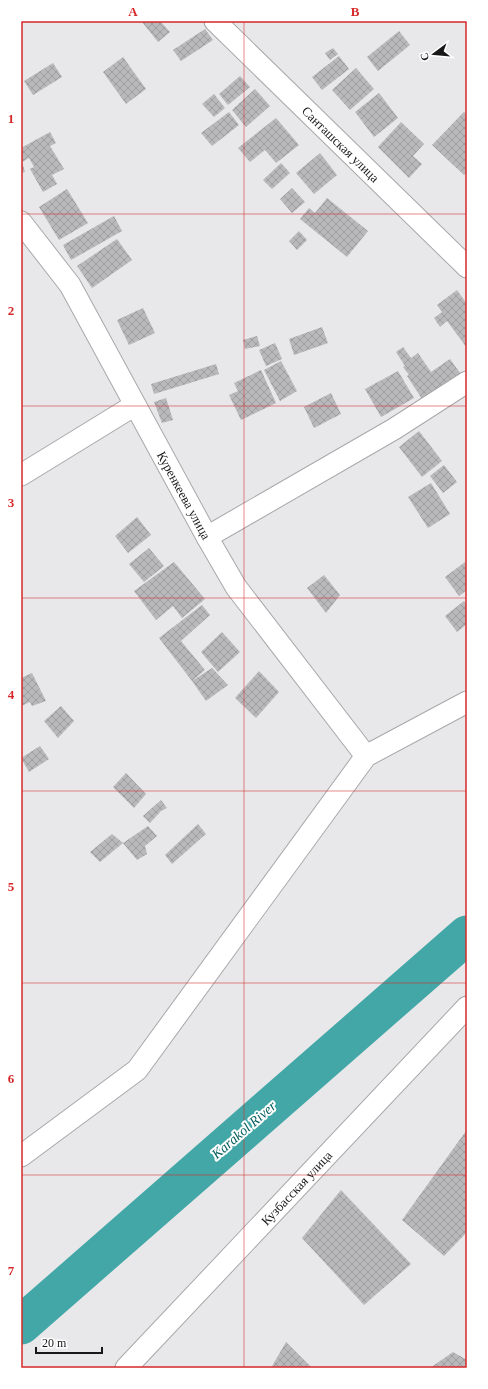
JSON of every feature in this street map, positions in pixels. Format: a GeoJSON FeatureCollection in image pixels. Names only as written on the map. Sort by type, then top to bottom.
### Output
{"type":"FeatureCollection","features":[{"type":"Feature","properties":{"kind":"street","name":"Санташская улица"},"geometry":{"type":"LineString","coordinates":[[215,21],[467,267]]}},
{"type":"Feature","properties":{"kind":"street","name":"Куренкеева улица"},"geometry":{"type":"LineString","coordinates":[[21,222],[70,285],[207,537],[236,587],[366,756]]}},
{"type":"Feature","properties":{"kind":"street"},"geometry":{"type":"LineString","coordinates":[[207,537],[394,429],[467,382]]}},
{"type":"Feature","properties":{"kind":"street"},"geometry":{"type":"LineString","coordinates":[[21,475],[135,405]]}},
{"type":"Feature","properties":{"kind":"street"},"geometry":{"type":"LineString","coordinates":[[21,1156],[137,1070],[366,756],[467,702]]}},
{"type":"Feature","properties":{"kind":"street","name":"Кузбасская улица"},"geometry":{"type":"LineString","coordinates":[[126,1368],[467,1007]]}},
{"type":"Feature","properties":{"kind":"building"},"geometry":{"type":"Polygon","coordinates":[[[160,21],[170,32],[158,42],[142,22],[160,21]]]}},
{"type":"Feature","properties":{"kind":"building"},"geometry":{"type":"Polygon","coordinates":[[[205,29],[213,40],[181,61],[173,50],[205,29]]]}},
{"type":"Feature","properties":{"kind":"building"},"geometry":{"type":"Polygon","coordinates":[[[399,31],[410,45],[378,71],[367,57],[399,31]]]}},
{"type":"Feature","properties":{"kind":"building"},"geometry":{"type":"Polygon","coordinates":[[[333,48],[338,54],[330,60],[325,53],[333,48]]]}},
{"type":"Feature","properties":{"kind":"building"},"geometry":{"type":"Polygon","coordinates":[[[339,56],[349,69],[322,90],[312,77],[339,56]]]}},
{"type":"Feature","properties":{"kind":"building"},"geometry":{"type":"Polygon","coordinates":[[[123,57],[146,89],[126,104],[103,72],[123,57]]]}},
{"type":"Feature","properties":{"kind":"building"},"geometry":{"type":"Polygon","coordinates":[[[53,63],[62,77],[33,95],[24,81],[53,63]]]}},
{"type":"Feature","properties":{"kind":"building"},"geometry":{"type":"Polygon","coordinates":[[[356,68],[374,89],[350,110],[332,90],[356,68]]]}},
{"type":"Feature","properties":{"kind":"building"},"geometry":{"type":"Polygon","coordinates":[[[240,76],[250,87],[228,105],[219,94],[240,76]]]}},
{"type":"Feature","properties":{"kind":"building"},"geometry":{"type":"Polygon","coordinates":[[[255,89],[270,106],[246,127],[232,110],[255,89]]]}},
{"type":"Feature","properties":{"kind":"building"},"geometry":{"type":"Polygon","coordinates":[[[379,93],[398,118],[374,137],[355,112],[379,93]]]}},
{"type":"Feature","properties":{"kind":"building"},"geometry":{"type":"Polygon","coordinates":[[[214,94],[225,108],[214,117],[202,104],[214,94]]]}},
{"type":"Feature","properties":{"kind":"building"},"geometry":{"type":"Polygon","coordinates":[[[229,112],[239,125],[212,146],[201,133],[229,112]]]}},
{"type":"Feature","properties":{"kind":"building"},"geometry":{"type":"Polygon","coordinates":[[[464,112],[467,115],[467,173],[464,175],[432,145],[464,112]]]}},
{"type":"Feature","properties":{"kind":"building"},"geometry":{"type":"Polygon","coordinates":[[[276,118],[299,145],[276,163],[265,150],[250,162],[238,148],[276,118]]]}},
{"type":"Feature","properties":{"kind":"building"},"geometry":{"type":"Polygon","coordinates":[[[401,122],[424,144],[413,156],[422,164],[409,178],[378,147],[401,122]]]}},
{"type":"Feature","properties":{"kind":"building"},"geometry":{"type":"Polygon","coordinates":[[[50,132],[56,143],[50,146],[64,169],[52,175],[57,184],[43,192],[30,169],[34,167],[29,158],[22,162],[25,172],[21,173],[21,148],[50,132]]]}},
{"type":"Feature","properties":{"kind":"building"},"geometry":{"type":"Polygon","coordinates":[[[320,153],[337,175],[314,194],[296,173],[320,153]]]}},
{"type":"Feature","properties":{"kind":"building"},"geometry":{"type":"Polygon","coordinates":[[[281,163],[290,173],[272,189],[263,180],[281,163]]]}},
{"type":"Feature","properties":{"kind":"building"},"geometry":{"type":"Polygon","coordinates":[[[292,188],[305,202],[292,213],[280,199],[292,188]]]}},
{"type":"Feature","properties":{"kind":"building"},"geometry":{"type":"Polygon","coordinates":[[[67,189],[88,223],[59,240],[39,207],[67,189]]]}},
{"type":"Feature","properties":{"kind":"building"},"geometry":{"type":"Polygon","coordinates":[[[327,198],[368,231],[347,257],[300,219],[309,208],[315,213],[327,198]]]}},
{"type":"Feature","properties":{"kind":"building"},"geometry":{"type":"Polygon","coordinates":[[[114,216],[122,231],[71,260],[63,245],[114,216]]]}},
{"type":"Feature","properties":{"kind":"building"},"geometry":{"type":"Polygon","coordinates":[[[299,231],[307,240],[297,250],[289,241],[299,231]]]}},
{"type":"Feature","properties":{"kind":"building"},"geometry":{"type":"Polygon","coordinates":[[[117,239],[132,260],[92,288],[77,266],[117,239]]]}},
{"type":"Feature","properties":{"kind":"building"},"geometry":{"type":"Polygon","coordinates":[[[457,290],[467,304],[467,348],[447,321],[440,327],[434,318],[442,312],[437,305],[457,290]]]}},
{"type":"Feature","properties":{"kind":"building"},"geometry":{"type":"Polygon","coordinates":[[[143,308],[155,333],[129,345],[117,320],[143,308]]]}},
{"type":"Feature","properties":{"kind":"building"},"geometry":{"type":"Polygon","coordinates":[[[322,327],[328,343],[294,355],[289,339],[322,327]]]}},
{"type":"Feature","properties":{"kind":"building"},"geometry":{"type":"Polygon","coordinates":[[[257,336],[260,346],[245,349],[243,340],[257,336]]]}},
{"type":"Feature","properties":{"kind":"building"},"geometry":{"type":"Polygon","coordinates":[[[275,343],[282,359],[266,366],[259,350],[275,343]]]}},
{"type":"Feature","properties":{"kind":"building"},"geometry":{"type":"Polygon","coordinates":[[[403,347],[411,358],[418,353],[431,372],[450,359],[460,373],[422,399],[407,376],[409,375],[403,367],[405,366],[396,352],[403,347]]]}},
{"type":"Feature","properties":{"kind":"building"},"geometry":{"type":"Polygon","coordinates":[[[281,361],[297,391],[280,401],[264,370],[281,361]]]}},
{"type":"Feature","properties":{"kind":"building"},"geometry":{"type":"Polygon","coordinates":[[[216,364],[219,374],[154,394],[151,384],[216,364]]]}},
{"type":"Feature","properties":{"kind":"building"},"geometry":{"type":"Polygon","coordinates":[[[261,370],[276,403],[241,420],[229,395],[238,391],[234,383],[261,370]]]}},
{"type":"Feature","properties":{"kind":"building"},"geometry":{"type":"Polygon","coordinates":[[[398,371],[414,398],[381,417],[365,389],[398,371]]]}},
{"type":"Feature","properties":{"kind":"building"},"geometry":{"type":"Polygon","coordinates":[[[331,393],[341,414],[314,428],[304,407],[331,393]]]}},
{"type":"Feature","properties":{"kind":"building"},"geometry":{"type":"Polygon","coordinates":[[[166,398],[173,420],[162,423],[154,402],[166,398]]]}},
{"type":"Feature","properties":{"kind":"building"},"geometry":{"type":"Polygon","coordinates":[[[419,431],[442,461],[422,477],[399,447],[419,431]]]}},
{"type":"Feature","properties":{"kind":"building"},"geometry":{"type":"Polygon","coordinates":[[[444,465],[457,482],[443,493],[430,476],[444,465]]]}},
{"type":"Feature","properties":{"kind":"building"},"geometry":{"type":"Polygon","coordinates":[[[431,483],[450,514],[428,528],[408,497],[431,483]]]}},
{"type":"Feature","properties":{"kind":"building"},"geometry":{"type":"Polygon","coordinates":[[[137,517],[151,535],[128,553],[115,536],[137,517]]]}},
{"type":"Feature","properties":{"kind":"building"},"geometry":{"type":"Polygon","coordinates":[[[149,548],[164,566],[144,582],[129,564],[149,548]]]}},
{"type":"Feature","properties":{"kind":"building"},"geometry":{"type":"Polygon","coordinates":[[[174,562],[205,599],[182,618],[173,606],[156,620],[134,591],[174,562]]]}},
{"type":"Feature","properties":{"kind":"building"},"geometry":{"type":"Polygon","coordinates":[[[465,562],[467,564],[467,590],[459,596],[445,577],[465,562]]]}},
{"type":"Feature","properties":{"kind":"building"},"geometry":{"type":"Polygon","coordinates":[[[324,575],[340,595],[326,613],[307,588],[324,575]]]}},
{"type":"Feature","properties":{"kind":"building"},"geometry":{"type":"Polygon","coordinates":[[[464,601],[467,605],[467,624],[457,632],[445,616],[464,601]]]}},
{"type":"Feature","properties":{"kind":"building"},"geometry":{"type":"Polygon","coordinates":[[[202,605],[210,615],[181,641],[205,670],[192,681],[159,638],[202,605]]]}},
{"type":"Feature","properties":{"kind":"building"},"geometry":{"type":"Polygon","coordinates":[[[222,632],[240,652],[218,672],[201,652],[222,632]]]}},
{"type":"Feature","properties":{"kind":"building"},"geometry":{"type":"Polygon","coordinates":[[[212,668],[228,685],[206,701],[192,681],[212,668]]]}},
{"type":"Feature","properties":{"kind":"building"},"geometry":{"type":"Polygon","coordinates":[[[259,671],[279,692],[256,718],[235,698],[259,671]]]}},
{"type":"Feature","properties":{"kind":"building"},"geometry":{"type":"Polygon","coordinates":[[[32,673],[46,701],[32,706],[30,702],[21,706],[21,678],[32,673]]]}},
{"type":"Feature","properties":{"kind":"building"},"geometry":{"type":"Polygon","coordinates":[[[61,706],[74,721],[58,738],[44,721],[61,706]]]}},
{"type":"Feature","properties":{"kind":"building"},"geometry":{"type":"Polygon","coordinates":[[[40,746],[49,759],[29,772],[21,758],[40,746]]]}},
{"type":"Feature","properties":{"kind":"building"},"geometry":{"type":"Polygon","coordinates":[[[126,773],[146,794],[134,808],[113,787],[126,773]]]}},
{"type":"Feature","properties":{"kind":"building"},"geometry":{"type":"Polygon","coordinates":[[[161,800],[167,808],[161,811],[150,823],[143,816],[161,800]]]}},
{"type":"Feature","properties":{"kind":"building"},"geometry":{"type":"Polygon","coordinates":[[[198,824],[206,834],[172,864],[165,855],[198,824]]]}},
{"type":"Feature","properties":{"kind":"building"},"geometry":{"type":"Polygon","coordinates":[[[148,826],[157,836],[145,846],[147,854],[137,860],[123,843],[148,826]]]}},
{"type":"Feature","properties":{"kind":"building"},"geometry":{"type":"Polygon","coordinates":[[[112,834],[123,843],[100,862],[90,852],[112,834]]]}},
{"type":"Feature","properties":{"kind":"building"},"geometry":{"type":"Polygon","coordinates":[[[466,1131],[467,1232],[444,1256],[402,1220],[466,1131]]]}},
{"type":"Feature","properties":{"kind":"building"},"geometry":{"type":"Polygon","coordinates":[[[341,1190],[411,1264],[364,1305],[302,1238],[341,1190]]]}},
{"type":"Feature","properties":{"kind":"building"},"geometry":{"type":"Polygon","coordinates":[[[286,1342],[312,1368],[271,1368],[286,1342]]]}},
{"type":"Feature","properties":{"kind":"building"},"geometry":{"type":"Polygon","coordinates":[[[453,1352],[467,1360],[467,1368],[430,1368],[453,1352]]]}},
{"type":"Feature","properties":{"kind":"waterway","name":"Karakol River"},"geometry":{"type":"LineString","coordinates":[[21,1325],[467,935]]}}]}
